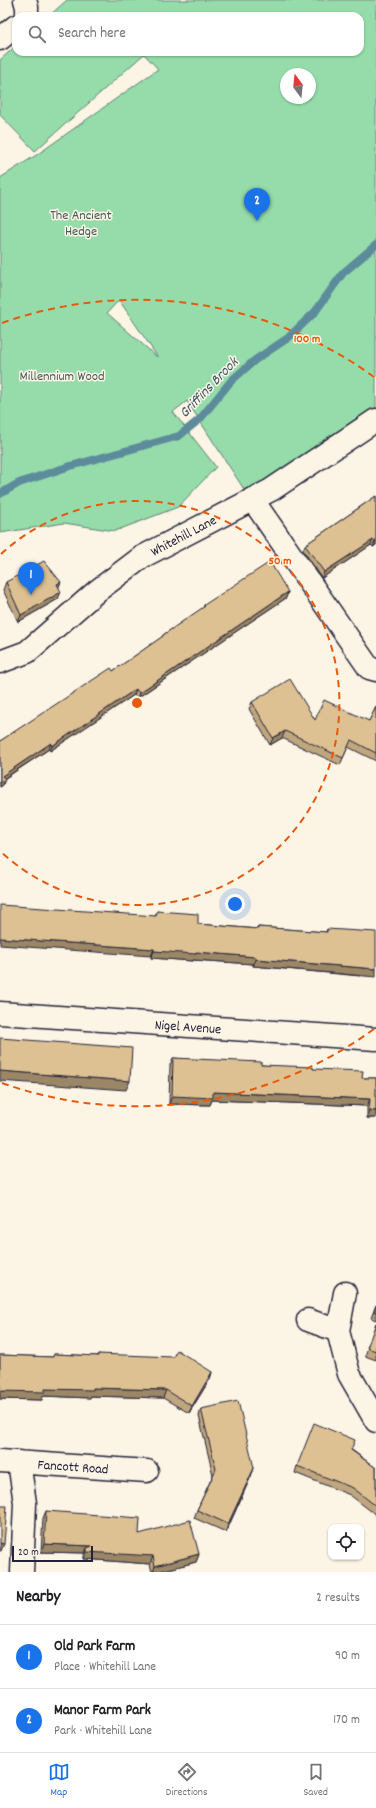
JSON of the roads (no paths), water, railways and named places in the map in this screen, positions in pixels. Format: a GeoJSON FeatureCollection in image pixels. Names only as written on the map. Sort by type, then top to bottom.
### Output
{"type":"FeatureCollection","features":[{"type":"Feature","properties":{"kind":"street"},"geometry":{"type":"LineString","coordinates":[[25,0],[27,12]]}},
{"type":"Feature","properties":{"kind":"street"},"geometry":{"type":"LineString","coordinates":[[0,39],[12,29]]}},
{"type":"Feature","properties":{"kind":"street","name":"Whitehill Lane"},"geometry":{"type":"LineString","coordinates":[[0,662],[27,652],[96,591],[142,557],[271,490],[376,420]]}},
{"type":"Feature","properties":{"kind":"street"},"geometry":{"type":"LineString","coordinates":[[252,499],[369,668],[376,670]]}},
{"type":"Feature","properties":{"kind":"street","name":"Nigel Avenue"},"geometry":{"type":"LineString","coordinates":[[0,1013],[376,1039]]}},
{"type":"Feature","properties":{"kind":"street"},"geometry":{"type":"LineString","coordinates":[[345,1293],[338,1331],[349,1374],[376,1421]]}},
{"type":"Feature","properties":{"kind":"street"},"geometry":{"type":"LineString","coordinates":[[308,1320],[338,1331]]}},
{"type":"Feature","properties":{"kind":"street"},"geometry":{"type":"LineString","coordinates":[[9,1461],[25,1503],[22,1572]]}},
{"type":"Feature","properties":{"kind":"street","name":"Fancott Road"},"geometry":{"type":"LineString","coordinates":[[9,1461],[147,1471]]}},
{"type":"Feature","properties":{"kind":"waterway","name":"Griffins Brook"},"geometry":{"type":"LineString","coordinates":[[0,494],[19,483],[67,467],[179,436],[200,419],[231,381],[255,360],[288,338],[315,312],[343,273],[376,245]]}},
{"type":"Feature","properties":{"kind":"place","name":"Manor Farm Park"},"geometry":{"type":"Point","coordinates":[257,221]}},
{"type":"Feature","properties":{"kind":"place","name":"Old Park Farm"},"geometry":{"type":"Point","coordinates":[31,595]}},
{"type":"Feature","properties":{"kind":"park label","name":"The Ancient Hedge"},"geometry":{"type":"Point","coordinates":[81,222]}},
{"type":"Feature","properties":{"kind":"park label","name":"Millennium Wood"},"geometry":{"type":"Point","coordinates":[62,375]}}]}
